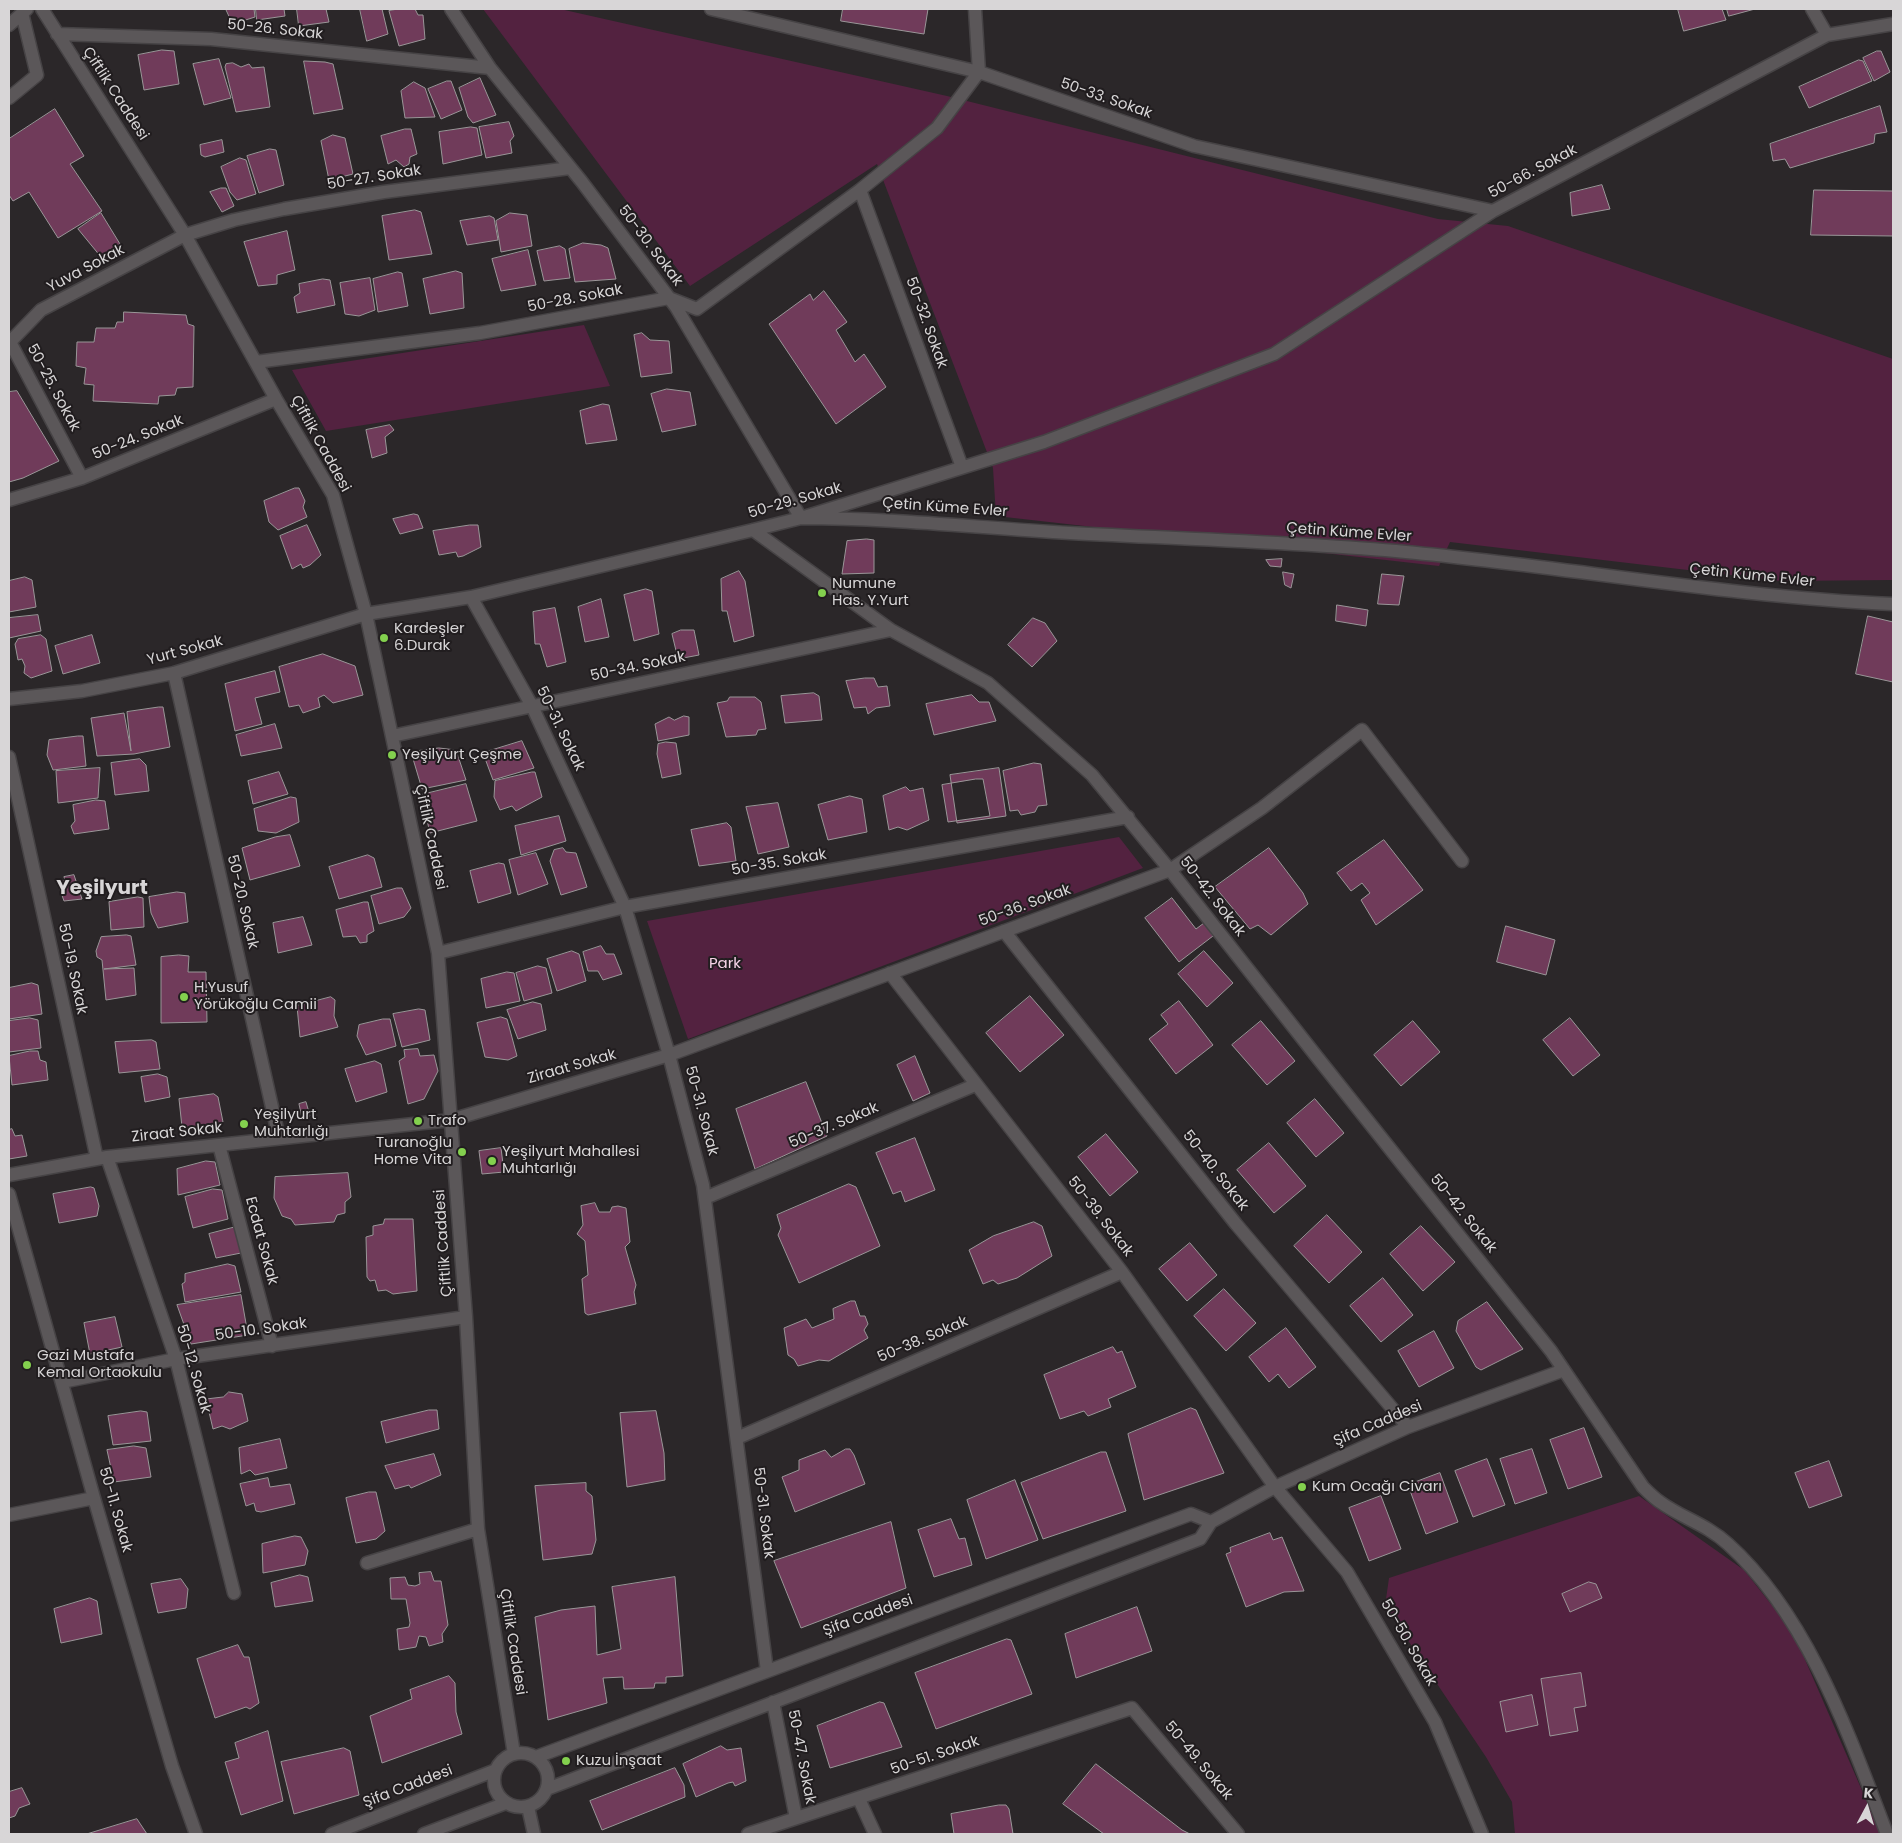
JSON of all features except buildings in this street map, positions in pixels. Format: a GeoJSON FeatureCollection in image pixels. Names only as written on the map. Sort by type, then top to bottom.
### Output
{"type":"FeatureCollection","features":[{"type":"Feature","properties":{"kind":"street","name":"Çiftlik Caddesi"},"geometry":{"type":"LineString","coordinates":[[42,9],[185,235],[276,399],[333,495],[366,614],[438,953],[466,1318],[478,1529],[514,1754]]}},
{"type":"Feature","properties":{"kind":"street","name":"50-30. Sokak"},"geometry":{"type":"LineString","coordinates":[[451,9],[490,68],[570,168],[669,298],[801,518]]}},
{"type":"Feature","properties":{"kind":"street","name":"50-33. Sokak"},"geometry":{"type":"LineString","coordinates":[[711,9],[979,72],[1194,146],[1493,211]]}},
{"type":"Feature","properties":{"kind":"street"},"geometry":{"type":"LineString","coordinates":[[669,298],[697,309],[860,190],[937,128],[979,72],[975,9]]}},
{"type":"Feature","properties":{"kind":"street"},"geometry":{"type":"LineString","coordinates":[[1812,9],[1827,35]]}},
{"type":"Feature","properties":{"kind":"street"},"geometry":{"type":"LineString","coordinates":[[9,25],[25,11]]}},
{"type":"Feature","properties":{"kind":"street"},"geometry":{"type":"LineString","coordinates":[[9,98],[36,75],[25,11]]}},
{"type":"Feature","properties":{"kind":"street","name":"50-66. Sokak"},"geometry":{"type":"LineString","coordinates":[[1220,375],[1274,354],[1493,211],[1827,35],[1893,24]]}},
{"type":"Feature","properties":{"kind":"street","name":"50-26. Sokak"},"geometry":{"type":"LineString","coordinates":[[57,34],[212,39],[490,68]]}},
{"type":"Feature","properties":{"kind":"street","name":"50-27. Sokak"},"geometry":{"type":"LineString","coordinates":[[185,235],[234,220],[384,192],[570,168]]}},
{"type":"Feature","properties":{"kind":"street","name":"50-32. Sokak"},"geometry":{"type":"LineString","coordinates":[[860,190],[962,467]]}},
{"type":"Feature","properties":{"kind":"street","name":"Yuva Sokak"},"geometry":{"type":"LineString","coordinates":[[9,342],[41,310],[185,235]]}},
{"type":"Feature","properties":{"kind":"street","name":"50-28. Sokak"},"geometry":{"type":"LineString","coordinates":[[256,362],[480,333],[669,298]]}},
{"type":"Feature","properties":{"kind":"street","name":"50-25. Sokak"},"geometry":{"type":"LineString","coordinates":[[9,342],[82,478]]}},
{"type":"Feature","properties":{"kind":"street","name":"50-29. Sokak"},"geometry":{"type":"LineString","coordinates":[[366,614],[471,597],[801,518],[1044,442],[1220,375]]}},
{"type":"Feature","properties":{"kind":"street","name":"50-24. Sokak"},"geometry":{"type":"LineString","coordinates":[[9,500],[82,478],[276,399]]}},
{"type":"Feature","properties":{"kind":"street","name":"Çetin Küme Evler"},"geometry":{"type":"LineString","coordinates":[[801,518],[857,518],[1063,533],[1405,552],[1838,602],[1893,604]]}},
{"type":"Feature","properties":{"kind":"street","name":"50-42. Sokak"},"geometry":{"type":"LineString","coordinates":[[753,530],[891,630],[988,684],[1092,775],[1128,817],[1551,1351],[1643,1487],[1660,1502],[1705,1526],[1729,1544],[1795,1625],[1823,1680],[1887,1834]]}},
{"type":"Feature","properties":{"kind":"street","name":"50-31. Sokak"},"geometry":{"type":"LineString","coordinates":[[471,597],[532,706],[625,907],[669,1056],[705,1198],[767,1671]]}},
{"type":"Feature","properties":{"kind":"street","name":"Yurt Sokak"},"geometry":{"type":"LineString","coordinates":[[9,699],[82,691],[174,673],[366,614]]}},
{"type":"Feature","properties":{"kind":"street","name":"50-34. Sokak"},"geometry":{"type":"LineString","coordinates":[[392,736],[891,630]]}},
{"type":"Feature","properties":{"kind":"street","name":"50-20. Sokak"},"geometry":{"type":"LineString","coordinates":[[174,673],[279,1138]]}},
{"type":"Feature","properties":{"kind":"street","name":"50-36. Sokak"},"geometry":{"type":"LineString","coordinates":[[669,1056],[1170,870],[1262,808],[1362,730],[1462,861]]}},
{"type":"Feature","properties":{"kind":"street","name":"50-19. Sokak"},"geometry":{"type":"LineString","coordinates":[[9,757],[102,1158]]}},
{"type":"Feature","properties":{"kind":"street","name":"50-35. Sokak"},"geometry":{"type":"LineString","coordinates":[[438,953],[625,907],[1128,817]]}},
{"type":"Feature","properties":{"kind":"street","name":"50-40. Sokak"},"geometry":{"type":"LineString","coordinates":[[1004,931],[1236,1224],[1408,1427]]}},
{"type":"Feature","properties":{"kind":"street","name":"50-39. Sokak"},"geometry":{"type":"LineString","coordinates":[[890,973],[975,1085],[1122,1272],[1275,1487]]}},
{"type":"Feature","properties":{"kind":"street","name":"Ziraat Sokak"},"geometry":{"type":"LineString","coordinates":[[9,1175],[102,1158],[451,1120],[669,1056]]}},
{"type":"Feature","properties":{"kind":"street","name":"50-37. Sokak"},"geometry":{"type":"LineString","coordinates":[[705,1198],[975,1085]]}},
{"type":"Feature","properties":{"kind":"street","name":"Ecdat Sokak"},"geometry":{"type":"LineString","coordinates":[[219,1145],[272,1346]]}},
{"type":"Feature","properties":{"kind":"street","name":"50-12. Sokak"},"geometry":{"type":"LineString","coordinates":[[102,1158],[176,1359],[234,1593]]}},
{"type":"Feature","properties":{"kind":"street","name":"50-11. Sokak"},"geometry":{"type":"LineString","coordinates":[[9,1194],[94,1498],[172,1766],[196,1834]]}},
{"type":"Feature","properties":{"kind":"street","name":"50-38. Sokak"},"geometry":{"type":"LineString","coordinates":[[737,1438],[1122,1272]]}},
{"type":"Feature","properties":{"kind":"street","name":"50-10. Sokak"},"geometry":{"type":"LineString","coordinates":[[62,1382],[176,1359],[466,1318]]}},
{"type":"Feature","properties":{"kind":"street","name":"Şifa Caddesi"},"geometry":{"type":"LineString","coordinates":[[548,1789],[1200,1539],[1210,1522],[1275,1487],[1408,1427],[1564,1370]]}},
{"type":"Feature","properties":{"kind":"street","name":"50-50. Sokak"},"geometry":{"type":"LineString","coordinates":[[1275,1487],[1352,1580],[1435,1722],[1482,1834]]}},
{"type":"Feature","properties":{"kind":"street"},"geometry":{"type":"LineString","coordinates":[[9,1515],[94,1498]]}},
{"type":"Feature","properties":{"kind":"street","name":"Şifa Caddesi"},"geometry":{"type":"LineString","coordinates":[[536,1757],[1191,1514],[1210,1522]]}},
{"type":"Feature","properties":{"kind":"street"},"geometry":{"type":"LineString","coordinates":[[367,1563],[478,1529]]}},
{"type":"Feature","properties":{"kind":"street","name":"50-47. Sokak"},"geometry":{"type":"LineString","coordinates":[[773,1702],[796,1818]]}},
{"type":"Feature","properties":{"kind":"street","name":"50-51. Sokak"},"geometry":{"type":"LineString","coordinates":[[748,1834],[1132,1708]]}},
{"type":"Feature","properties":{"kind":"street","name":"50-49. Sokak"},"geometry":{"type":"LineString","coordinates":[[1132,1708],[1238,1834]]}},
{"type":"Feature","properties":{"kind":"street"},"geometry":{"type":"LineString","coordinates":[[525,1753],[536,1757],[546,1769],[548,1789],[540,1801],[528,1807],[514,1807],[506,1803],[495,1788],[496,1770],[506,1758],[514,1754],[525,1753]]}},
{"type":"Feature","properties":{"kind":"street","name":"Şifa Caddesi"},"geometry":{"type":"LineString","coordinates":[[332,1834],[496,1770]]}},
{"type":"Feature","properties":{"kind":"street"},"geometry":{"type":"LineString","coordinates":[[859,1799],[875,1834]]}},
{"type":"Feature","properties":{"kind":"street"},"geometry":{"type":"LineString","coordinates":[[424,1834],[506,1803]]}},
{"type":"Feature","properties":{"kind":"street"},"geometry":{"type":"LineString","coordinates":[[528,1807],[534,1834]]}},
{"type":"Feature","properties":{"kind":"green space"},"geometry":{"type":"Polygon","coordinates":[[[483,9],[560,9],[947,96],[1438,219],[1508,226],[1893,359],[1893,580],[1781,581],[1450,542],[1439,566],[996,516],[993,468],[877,164],[690,286],[483,9]]]}},
{"type":"Feature","properties":{"kind":"green space"},"geometry":{"type":"Polygon","coordinates":[[[584,325],[610,386],[326,431],[292,370],[584,325]]]}},
{"type":"Feature","properties":{"kind":"green space","name":"Park"},"geometry":{"type":"Polygon","coordinates":[[[1119,837],[1143,868],[688,1039],[647,921],[1119,837]]]}},
{"type":"Feature","properties":{"kind":"green space"},"geometry":{"type":"Polygon","coordinates":[[[1639,1496],[1744,1570],[1793,1632],[1881,1834],[1515,1834],[1512,1802],[1486,1757],[1385,1606],[1389,1578],[1639,1496]]]}},
{"type":"Feature","properties":{"kind":"place","name":"Numune Has. Y.Yurt"},"geometry":{"type":"Point","coordinates":[822,593]}},
{"type":"Feature","properties":{"kind":"place","name":"Kardeşler 6.Durak"},"geometry":{"type":"Point","coordinates":[384,638]}},
{"type":"Feature","properties":{"kind":"place","name":"Yeşilyurt Çeşme"},"geometry":{"type":"Point","coordinates":[392,755]}},
{"type":"Feature","properties":{"kind":"place","name":"H.Yusuf Yörükoğlu Camii"},"geometry":{"type":"Point","coordinates":[184,997]}},
{"type":"Feature","properties":{"kind":"place","name":"Trafo"},"geometry":{"type":"Point","coordinates":[418,1121]}},
{"type":"Feature","properties":{"kind":"place","name":"Yeşilyurt Muhtarlığı"},"geometry":{"type":"Point","coordinates":[244,1124]}},
{"type":"Feature","properties":{"kind":"place","name":"Turanoğlu Home Vita"},"geometry":{"type":"Point","coordinates":[462,1152]}},
{"type":"Feature","properties":{"kind":"place","name":"Yeşilyurt Mahallesi Muhtarlığı"},"geometry":{"type":"Point","coordinates":[492,1161]}},
{"type":"Feature","properties":{"kind":"place","name":"Gazi Mustafa Kemal Ortaokulu"},"geometry":{"type":"Point","coordinates":[27,1365]}},
{"type":"Feature","properties":{"kind":"place","name":"Kum Ocağı Civarı"},"geometry":{"type":"Point","coordinates":[1302,1487]}},
{"type":"Feature","properties":{"kind":"place","name":"Kuzu İnşaat"},"geometry":{"type":"Point","coordinates":[566,1761]}},
{"type":"Feature","properties":{"kind":"district","name":"Yeşilyurt"},"geometry":{"type":"Point","coordinates":[102,889]}}]}
